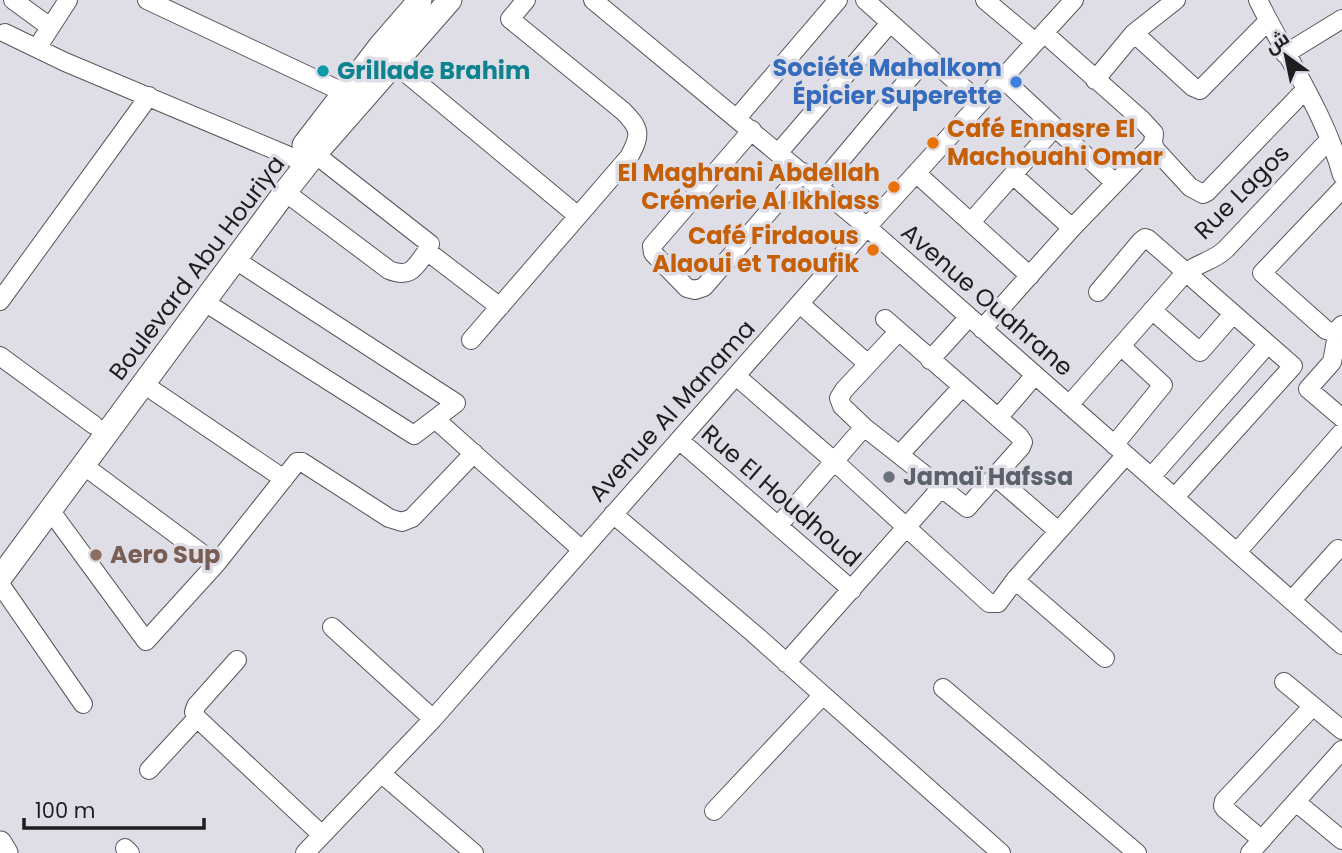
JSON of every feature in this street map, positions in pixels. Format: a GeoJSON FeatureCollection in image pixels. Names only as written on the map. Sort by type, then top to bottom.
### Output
{"type":"FeatureCollection","features":[{"type":"Feature","properties":{"kind":"main road","name":"Boulevard Abu Houriya"},"geometry":{"type":"LineString","coordinates":[[0,553],[94,425],[304,156],[345,93],[381,45],[420,0]]}},
{"type":"Feature","properties":{"kind":"main road","name":"Boulevard Abu Houriya"},"geometry":{"type":"LineString","coordinates":[[0,578],[285,192],[304,156],[394,63],[450,0]]}},
{"type":"Feature","properties":{"kind":"main road"},"geometry":{"type":"LineString","coordinates":[[0,843],[6,853]]}},
{"type":"Feature","properties":{"kind":"street"},"geometry":{"type":"LineString","coordinates":[[37,48],[68,0]]}},
{"type":"Feature","properties":{"kind":"street"},"geometry":{"type":"LineString","coordinates":[[147,0],[345,93]]}},
{"type":"Feature","properties":{"kind":"street"},"geometry":{"type":"LineString","coordinates":[[471,340],[629,157],[638,141],[637,129],[617,106],[510,19],[526,0]]}},
{"type":"Feature","properties":{"kind":"street","name":"Avenue Ouahrane"},"geometry":{"type":"LineString","coordinates":[[593,0],[820,186],[1342,645]]}},
{"type":"Feature","properties":{"kind":"street"},"geometry":{"type":"LineString","coordinates":[[737,118],[838,0]]}},
{"type":"Feature","properties":{"kind":"street"},"geometry":{"type":"LineString","coordinates":[[865,0],[979,102]]}},
{"type":"Feature","properties":{"kind":"street"},"geometry":{"type":"LineString","coordinates":[[985,0],[1039,37],[1142,120],[1154,133],[1153,145],[1156,150],[1190,187],[1203,194],[1305,90]]}},
{"type":"Feature","properties":{"kind":"street","name":"Avenue Al Manama"},"geometry":{"type":"LineString","coordinates":[[310,851],[322,835],[433,719],[867,227],[1074,0]]}},
{"type":"Feature","properties":{"kind":"street"},"geometry":{"type":"LineString","coordinates":[[1095,80],[1135,33],[1177,0]]}},
{"type":"Feature","properties":{"kind":"street"},"geometry":{"type":"LineString","coordinates":[[1258,0],[1329,140],[1342,176]]}},
{"type":"Feature","properties":{"kind":"street"},"geometry":{"type":"LineString","coordinates":[[50,27],[19,4],[2,36],[304,156],[430,244],[414,268],[399,274],[389,270],[285,192]]}},
{"type":"Feature","properties":{"kind":"street"},"geometry":{"type":"LineString","coordinates":[[1285,54],[1342,19]]}},
{"type":"Feature","properties":{"kind":"street"},"geometry":{"type":"LineString","coordinates":[[1135,33],[1193,87],[1200,90],[1268,21]]}},
{"type":"Feature","properties":{"kind":"street"},"geometry":{"type":"LineString","coordinates":[[779,152],[890,23]]}},
{"type":"Feature","properties":{"kind":"street"},"geometry":{"type":"LineString","coordinates":[[820,186],[928,56]]}},
{"type":"Feature","properties":{"kind":"street"},"geometry":{"type":"LineString","coordinates":[[394,63],[578,216]]}},
{"type":"Feature","properties":{"kind":"street"},"geometry":{"type":"LineString","coordinates":[[1002,78],[1115,183]]}},
{"type":"Feature","properties":{"kind":"street"},"geometry":{"type":"LineString","coordinates":[[0,301],[149,96]]}},
{"type":"Feature","properties":{"kind":"street"},"geometry":{"type":"LineString","coordinates":[[971,222],[1055,127]]}},
{"type":"Feature","properties":{"kind":"street"},"geometry":{"type":"LineString","coordinates":[[752,130],[652,246],[653,253],[687,288],[695,290],[704,287],[803,172]]}},
{"type":"Feature","properties":{"kind":"street","name":"Rue Lagos"},"geometry":{"type":"LineString","coordinates":[[1069,405],[1185,273],[1195,265],[1220,255],[1329,140]]}},
{"type":"Feature","properties":{"kind":"street"},"geometry":{"type":"LineString","coordinates":[[930,360],[1030,276],[1072,228],[1153,145]]}},
{"type":"Feature","properties":{"kind":"street"},"geometry":{"type":"LineString","coordinates":[[916,173],[1030,276]]}},
{"type":"Feature","properties":{"kind":"street"},"geometry":{"type":"LineString","coordinates":[[1013,175],[1072,228]]}},
{"type":"Feature","properties":{"kind":"street"},"geometry":{"type":"LineString","coordinates":[[1340,328],[1331,332],[1326,330],[1262,273],[1342,189]]}},
{"type":"Feature","properties":{"kind":"street","name":"Rue Lagos"},"geometry":{"type":"LineString","coordinates":[[1098,292],[1144,238],[1185,273]]}},
{"type":"Feature","properties":{"kind":"street"},"geometry":{"type":"LineString","coordinates":[[427,251],[499,307]]}},
{"type":"Feature","properties":{"kind":"street"},"geometry":{"type":"LineString","coordinates":[[203,301],[414,435],[456,402],[234,259]]}},
{"type":"Feature","properties":{"kind":"street"},"geometry":{"type":"LineString","coordinates":[[1185,273],[1313,384]]}},
{"type":"Feature","properties":{"kind":"street"},"geometry":{"type":"LineString","coordinates":[[800,304],[868,364]]}},
{"type":"Feature","properties":{"kind":"street"},"geometry":{"type":"LineString","coordinates":[[1152,310],[1200,352],[1233,314]]}},
{"type":"Feature","properties":{"kind":"street"},"geometry":{"type":"LineString","coordinates":[[892,325],[930,360],[1023,442],[967,508],[864,427],[842,406],[839,398],[868,364],[892,325]]}},
{"type":"Feature","properties":{"kind":"street"},"geometry":{"type":"LineString","coordinates":[[1340,328],[1332,362],[1308,389],[1342,418]]}},
{"type":"Feature","properties":{"kind":"street"},"geometry":{"type":"LineString","coordinates":[[1151,477],[1268,344]]}},
{"type":"Feature","properties":{"kind":"street"},"geometry":{"type":"LineString","coordinates":[[736,376],[834,461],[989,603],[998,603],[1120,450],[1163,385],[1121,346]]}},
{"type":"Feature","properties":{"kind":"street"},"geometry":{"type":"LineString","coordinates":[[0,356],[94,425]]}},
{"type":"Feature","properties":{"kind":"street"},"geometry":{"type":"LineString","coordinates":[[1175,497],[1293,366]]}},
{"type":"Feature","properties":{"kind":"street"},"geometry":{"type":"LineString","coordinates":[[998,418],[1035,375]]}},
{"type":"Feature","properties":{"kind":"street"},"geometry":{"type":"LineString","coordinates":[[142,383],[285,479]]}},
{"type":"Feature","properties":{"kind":"street"},"geometry":{"type":"LineString","coordinates":[[900,454],[962,387]]}},
{"type":"Feature","properties":{"kind":"street"},"geometry":{"type":"LineString","coordinates":[[435,419],[582,550]]}},
{"type":"Feature","properties":{"kind":"street"},"geometry":{"type":"LineString","coordinates":[[778,526],[864,427]]}},
{"type":"Feature","properties":{"kind":"street"},"geometry":{"type":"LineString","coordinates":[[1237,552],[1342,432]]}},
{"type":"Feature","properties":{"kind":"street","name":"Rue El Houdhoud"},"geometry":{"type":"LineString","coordinates":[[679,440],[852,590]]}},
{"type":"Feature","properties":{"kind":"street"},"geometry":{"type":"LineString","coordinates":[[50,510],[146,641],[216,564],[295,464],[302,462],[382,513],[402,522],[416,515],[474,453]]}},
{"type":"Feature","properties":{"kind":"street"},"geometry":{"type":"LineString","coordinates":[[83,465],[216,564]]}},
{"type":"Feature","properties":{"kind":"street"},"geometry":{"type":"LineString","coordinates":[[996,477],[1058,531]]}},
{"type":"Feature","properties":{"kind":"street"},"geometry":{"type":"LineString","coordinates":[[786,663],[940,489]]}},
{"type":"Feature","properties":{"kind":"street"},"geometry":{"type":"LineString","coordinates":[[613,514],[1001,853]]}},
{"type":"Feature","properties":{"kind":"street"},"geometry":{"type":"LineString","coordinates":[[1292,600],[1338,549]]}},
{"type":"Feature","properties":{"kind":"street"},"geometry":{"type":"LineString","coordinates":[[1016,580],[1105,658]]}},
{"type":"Feature","properties":{"kind":"street"},"geometry":{"type":"LineString","coordinates":[[0,584],[83,704]]}},
{"type":"Feature","properties":{"kind":"street"},"geometry":{"type":"LineString","coordinates":[[331,627],[433,719]]}},
{"type":"Feature","properties":{"kind":"street"},"geometry":{"type":"LineString","coordinates":[[237,660],[196,706],[194,712],[197,718],[322,835]]}},
{"type":"Feature","properties":{"kind":"street"},"geometry":{"type":"LineString","coordinates":[[1284,682],[1342,730]]}},
{"type":"Feature","properties":{"kind":"street"},"geometry":{"type":"LineString","coordinates":[[943,688],[1137,853]]}},
{"type":"Feature","properties":{"kind":"street"},"geometry":{"type":"LineString","coordinates":[[714,811],[821,695]]}},
{"type":"Feature","properties":{"kind":"street"},"geometry":{"type":"LineString","coordinates":[[1313,706],[1224,802],[1225,809],[1256,849],[1342,750]]}},
{"type":"Feature","properties":{"kind":"street"},"geometry":{"type":"LineString","coordinates":[[149,770],[197,718]]}},
{"type":"Feature","properties":{"kind":"street"},"geometry":{"type":"LineString","coordinates":[[382,774],[474,853]]}},
{"type":"Feature","properties":{"kind":"street"},"geometry":{"type":"LineString","coordinates":[[1296,802],[1342,841]]}},
{"type":"Feature","properties":{"kind":"place","name":"Grillade Brahim"},"geometry":{"type":"Point","coordinates":[323,71]}},
{"type":"Feature","properties":{"kind":"place","name":"Société Mahalkom Épicier Superette"},"geometry":{"type":"Point","coordinates":[1016,82]}},
{"type":"Feature","properties":{"kind":"place","name":"Café Ennasre El Machouahi Omar"},"geometry":{"type":"Point","coordinates":[933,143]}},
{"type":"Feature","properties":{"kind":"place","name":"El Maghrani Abdellah Crémerie Al Ikhlass"},"geometry":{"type":"Point","coordinates":[894,187]}},
{"type":"Feature","properties":{"kind":"place","name":"Café Firdaous Alaoui et Taoufik"},"geometry":{"type":"Point","coordinates":[873,250]}},
{"type":"Feature","properties":{"kind":"place","name":"Jamaï Hafssa"},"geometry":{"type":"Point","coordinates":[889,477]}},
{"type":"Feature","properties":{"kind":"place","name":"Aero Sup"},"geometry":{"type":"Point","coordinates":[96,555]}}]}
